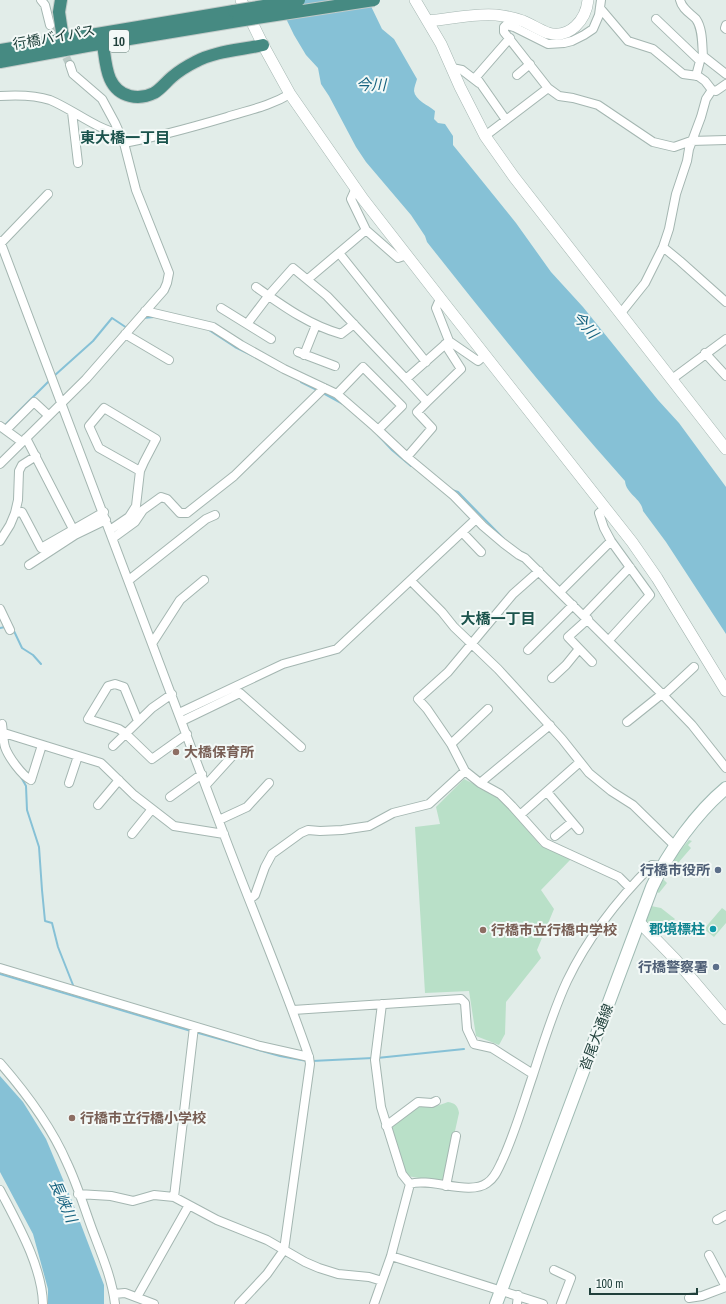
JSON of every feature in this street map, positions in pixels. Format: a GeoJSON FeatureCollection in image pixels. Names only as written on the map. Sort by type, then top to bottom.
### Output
{"type":"FeatureCollection","features":[{"type":"Feature","properties":{"kind":"highway"},"geometry":{"type":"LineString","coordinates":[[60,0],[58,12],[63,39]]}},
{"type":"Feature","properties":{"kind":"highway","name":"行橋バイパス"},"geometry":{"type":"LineString","coordinates":[[0,62],[103,44],[236,16],[299,0]]}},
{"type":"Feature","properties":{"kind":"highway","name":"行橋バイパス"},"geometry":{"type":"LineString","coordinates":[[0,50],[63,39],[236,16],[374,0]]}},
{"type":"Feature","properties":{"kind":"highway"},"geometry":{"type":"LineString","coordinates":[[103,44],[110,81],[118,91],[136,97],[142,97],[154,93],[181,70],[196,61],[209,56],[263,45]]}},
{"type":"Feature","properties":{"kind":"main road","name":"沓尾大通線"},"geometry":{"type":"LineString","coordinates":[[496,1304],[652,887],[662,866],[675,846],[709,805],[726,788]]}},
{"type":"Feature","properties":{"kind":"street"},"geometry":{"type":"LineString","coordinates":[[241,0],[263,45],[290,94],[356,188],[440,299],[606,508],[657,578],[726,691]]}},
{"type":"Feature","properties":{"kind":"street"},"geometry":{"type":"LineString","coordinates":[[415,0],[442,44],[460,87],[485,136],[514,176],[726,449]]}},
{"type":"Feature","properties":{"kind":"street"},"geometry":{"type":"LineString","coordinates":[[428,21],[487,15],[522,20],[549,33],[561,33],[567,32],[579,23],[584,16],[588,0]]}},
{"type":"Feature","properties":{"kind":"street"},"geometry":{"type":"LineString","coordinates":[[680,0],[681,4],[696,20],[701,32],[702,59],[696,76]]}},
{"type":"Feature","properties":{"kind":"street"},"geometry":{"type":"LineString","coordinates":[[44,2],[50,24]]}},
{"type":"Feature","properties":{"kind":"street"},"geometry":{"type":"LineString","coordinates":[[600,4],[599,15],[593,29],[572,41],[558,44],[548,44],[514,27],[506,25],[504,27],[504,32],[548,88],[559,96],[598,105],[653,142],[674,147],[691,141],[726,140]]}},
{"type":"Feature","properties":{"kind":"street"},"geometry":{"type":"LineString","coordinates":[[600,4],[628,40],[653,49],[683,74],[696,76],[705,81],[712,90]]}},
{"type":"Feature","properties":{"kind":"street"},"geometry":{"type":"LineString","coordinates":[[656,19],[702,59],[726,74]]}},
{"type":"Feature","properties":{"kind":"street"},"geometry":{"type":"LineString","coordinates":[[506,120],[476,77],[510,38]]}},
{"type":"Feature","properties":{"kind":"street"},"geometry":{"type":"LineString","coordinates":[[517,75],[530,64]]}},
{"type":"Feature","properties":{"kind":"street"},"geometry":{"type":"LineString","coordinates":[[0,464],[61,402],[86,379],[164,290],[169,273],[136,190],[124,142],[102,99],[74,74],[70,65]]}},
{"type":"Feature","properties":{"kind":"street"},"geometry":{"type":"LineString","coordinates":[[452,68],[462,70],[481,84]]}},
{"type":"Feature","properties":{"kind":"street"},"geometry":{"type":"LineString","coordinates":[[712,90],[716,91],[726,84]]}},
{"type":"Feature","properties":{"kind":"street"},"geometry":{"type":"LineString","coordinates":[[485,136],[548,88]]}},
{"type":"Feature","properties":{"kind":"street"},"geometry":{"type":"LineString","coordinates":[[620,313],[645,282],[663,247],[669,229],[676,194],[687,161],[691,141],[702,116],[706,99],[712,90]]}},
{"type":"Feature","properties":{"kind":"street"},"geometry":{"type":"LineString","coordinates":[[124,142],[141,140],[197,126],[276,103],[290,94]]}},
{"type":"Feature","properties":{"kind":"street"},"geometry":{"type":"LineString","coordinates":[[0,96],[43,98],[56,103],[99,126],[120,134]]}},
{"type":"Feature","properties":{"kind":"street"},"geometry":{"type":"LineString","coordinates":[[72,112],[78,163]]}},
{"type":"Feature","properties":{"kind":"street"},"geometry":{"type":"LineString","coordinates":[[356,188],[351,199],[366,230],[398,258],[407,255]]}},
{"type":"Feature","properties":{"kind":"street"},"geometry":{"type":"LineString","coordinates":[[48,194],[0,242],[2,254],[104,512],[224,834],[293,1010],[309,1057],[310,1064],[284,1250],[267,1274],[239,1304]]}},
{"type":"Feature","properties":{"kind":"street"},"geometry":{"type":"LineString","coordinates":[[308,279],[366,230]]}},
{"type":"Feature","properties":{"kind":"street"},"geometry":{"type":"LineString","coordinates":[[663,247],[680,260],[726,302]]}},
{"type":"Feature","properties":{"kind":"street"},"geometry":{"type":"LineString","coordinates":[[339,253],[426,362]]}},
{"type":"Feature","properties":{"kind":"street"},"geometry":{"type":"LineString","coordinates":[[247,324],[269,295],[294,268],[327,296],[427,402]]}},
{"type":"Feature","properties":{"kind":"street"},"geometry":{"type":"LineString","coordinates":[[256,287],[302,318],[316,325],[341,334],[354,324]]}},
{"type":"Feature","properties":{"kind":"street"},"geometry":{"type":"LineString","coordinates":[[407,457],[432,428],[418,412],[461,369],[447,343],[436,308],[440,299]]}},
{"type":"Feature","properties":{"kind":"street"},"geometry":{"type":"LineString","coordinates":[[221,308],[270,339]]}},
{"type":"Feature","properties":{"kind":"street"},"geometry":{"type":"LineString","coordinates":[[145,311],[213,327],[241,345],[284,369],[337,394],[407,457],[454,496],[476,519],[503,543],[525,558],[561,592],[692,725],[726,768]]}},
{"type":"Feature","properties":{"kind":"street"},"geometry":{"type":"LineString","coordinates":[[316,325],[301,354],[335,366]]}},
{"type":"Feature","properties":{"kind":"street"},"geometry":{"type":"LineString","coordinates":[[125,334],[169,360]]}},
{"type":"Feature","properties":{"kind":"street"},"geometry":{"type":"LineString","coordinates":[[672,379],[705,353],[726,339]]}},
{"type":"Feature","properties":{"kind":"street"},"geometry":{"type":"LineString","coordinates":[[406,379],[447,343]]}},
{"type":"Feature","properties":{"kind":"street"},"geometry":{"type":"LineString","coordinates":[[447,343],[478,361],[485,355]]}},
{"type":"Feature","properties":{"kind":"street"},"geometry":{"type":"LineString","coordinates":[[705,353],[726,376]]}},
{"type":"Feature","properties":{"kind":"street"},"geometry":{"type":"LineString","coordinates":[[337,394],[363,367],[402,406],[378,430]]}},
{"type":"Feature","properties":{"kind":"street"},"geometry":{"type":"LineString","coordinates":[[111,534],[134,522],[143,510],[161,496],[167,499],[180,513],[187,513],[234,476],[324,388]]}},
{"type":"Feature","properties":{"kind":"street"},"geometry":{"type":"LineString","coordinates":[[48,415],[34,402],[3,428],[24,440],[36,456],[73,529]]}},
{"type":"Feature","properties":{"kind":"street"},"geometry":{"type":"LineString","coordinates":[[111,534],[129,517],[136,506],[140,471],[156,439],[104,408],[89,426],[99,448],[140,471]]}},
{"type":"Feature","properties":{"kind":"street"},"geometry":{"type":"LineString","coordinates":[[0,541],[16,513],[19,471],[22,465],[36,456]]}},
{"type":"Feature","properties":{"kind":"street"},"geometry":{"type":"LineString","coordinates":[[606,508],[599,513],[611,541],[650,595],[609,640]]}},
{"type":"Feature","properties":{"kind":"street"},"geometry":{"type":"LineString","coordinates":[[16,513],[22,512],[41,548],[104,512]]}},
{"type":"Feature","properties":{"kind":"street"},"geometry":{"type":"LineString","coordinates":[[129,580],[206,519],[215,515]]}},
{"type":"Feature","properties":{"kind":"street"},"geometry":{"type":"LineString","coordinates":[[181,717],[284,664],[337,649],[476,519]]}},
{"type":"Feature","properties":{"kind":"street"},"geometry":{"type":"LineString","coordinates":[[29,565],[75,535],[106,520]]}},
{"type":"Feature","properties":{"kind":"street"},"geometry":{"type":"LineString","coordinates":[[462,532],[481,552]]}},
{"type":"Feature","properties":{"kind":"street"},"geometry":{"type":"LineString","coordinates":[[561,592],[611,541]]}},
{"type":"Feature","properties":{"kind":"street"},"geometry":{"type":"LineString","coordinates":[[592,662],[568,637],[630,567]]}},
{"type":"Feature","properties":{"kind":"street"},"geometry":{"type":"LineString","coordinates":[[539,571],[513,594],[448,672],[418,699],[427,709],[451,744],[465,771],[480,783],[500,794],[545,843],[619,877],[630,888]]}},
{"type":"Feature","properties":{"kind":"street"},"geometry":{"type":"LineString","coordinates":[[153,642],[180,600],[204,580]]}},
{"type":"Feature","properties":{"kind":"street"},"geometry":{"type":"LineString","coordinates":[[411,581],[429,598],[454,628],[498,669],[550,725],[597,781],[632,804],[675,846]]}},
{"type":"Feature","properties":{"kind":"street"},"geometry":{"type":"LineString","coordinates":[[528,650],[573,605]]}},
{"type":"Feature","properties":{"kind":"street"},"geometry":{"type":"LineString","coordinates":[[0,609],[10,630]]}},
{"type":"Feature","properties":{"kind":"street"},"geometry":{"type":"LineString","coordinates":[[552,678],[566,665],[579,649]]}},
{"type":"Feature","properties":{"kind":"street"},"geometry":{"type":"LineString","coordinates":[[627,722],[662,694],[667,692],[694,667]]}},
{"type":"Feature","properties":{"kind":"street"},"geometry":{"type":"LineString","coordinates":[[138,721],[124,687],[115,684],[108,686],[88,718],[119,729],[152,759],[187,734]]}},
{"type":"Feature","properties":{"kind":"street"},"geometry":{"type":"LineString","coordinates":[[181,717],[240,693],[301,747]]}},
{"type":"Feature","properties":{"kind":"street"},"geometry":{"type":"LineString","coordinates":[[113,746],[152,708],[172,694]]}},
{"type":"Feature","properties":{"kind":"street"},"geometry":{"type":"LineString","coordinates":[[451,744],[488,710]]}},
{"type":"Feature","properties":{"kind":"street"},"geometry":{"type":"LineString","coordinates":[[480,783],[550,725]]}},
{"type":"Feature","properties":{"kind":"street"},"geometry":{"type":"LineString","coordinates":[[2,729],[6,747],[11,759],[27,778],[31,780],[42,745]]}},
{"type":"Feature","properties":{"kind":"street"},"geometry":{"type":"LineString","coordinates":[[2,729],[42,745],[101,763],[134,795],[174,826],[224,834]]}},
{"type":"Feature","properties":{"kind":"street"},"geometry":{"type":"LineString","coordinates":[[206,785],[235,753]]}},
{"type":"Feature","properties":{"kind":"street"},"geometry":{"type":"LineString","coordinates":[[69,783],[78,756]]}},
{"type":"Feature","properties":{"kind":"street"},"geometry":{"type":"LineString","coordinates":[[520,815],[580,762]]}},
{"type":"Feature","properties":{"kind":"street"},"geometry":{"type":"LineString","coordinates":[[250,899],[255,895],[265,866],[272,854],[301,833],[308,830],[342,830],[369,826],[393,813],[429,804],[465,771]]}},
{"type":"Feature","properties":{"kind":"street"},"geometry":{"type":"LineString","coordinates":[[170,797],[202,774]]}},
{"type":"Feature","properties":{"kind":"street"},"geometry":{"type":"LineString","coordinates":[[98,805],[119,780]]}},
{"type":"Feature","properties":{"kind":"street"},"geometry":{"type":"LineString","coordinates":[[219,820],[246,807],[270,783]]}},
{"type":"Feature","properties":{"kind":"street"},"geometry":{"type":"LineString","coordinates":[[546,792],[579,830]]}},
{"type":"Feature","properties":{"kind":"street"},"geometry":{"type":"LineString","coordinates":[[132,834],[152,809]]}},
{"type":"Feature","properties":{"kind":"street"},"geometry":{"type":"LineString","coordinates":[[555,836],[572,822]]}},
{"type":"Feature","properties":{"kind":"street"},"geometry":{"type":"LineString","coordinates":[[410,1184],[416,1182],[446,1186],[479,1187],[486,1184],[493,1178],[511,1142],[557,1005],[585,947],[602,922],[630,888],[652,865],[662,866]]}},
{"type":"Feature","properties":{"kind":"street"},"geometry":{"type":"LineString","coordinates":[[639,922],[675,959],[726,1019]]}},
{"type":"Feature","properties":{"kind":"street"},"geometry":{"type":"LineString","coordinates":[[0,968],[194,1027],[260,1046],[309,1057]]}},
{"type":"Feature","properties":{"kind":"street"},"geometry":{"type":"LineString","coordinates":[[293,1010],[461,999],[466,1003],[467,1029],[474,1044],[492,1048],[533,1074]]}},
{"type":"Feature","properties":{"kind":"street"},"geometry":{"type":"LineString","coordinates":[[382,1004],[374,1060],[381,1107],[402,1174],[410,1184]]}},
{"type":"Feature","properties":{"kind":"street"},"geometry":{"type":"LineString","coordinates":[[174,1197],[194,1027]]}},
{"type":"Feature","properties":{"kind":"street"},"geometry":{"type":"LineString","coordinates":[[0,1063],[21,1087],[43,1118],[68,1164],[100,1252],[114,1294],[115,1304]]}},
{"type":"Feature","properties":{"kind":"street"},"geometry":{"type":"LineString","coordinates":[[386,1126],[418,1102],[436,1101]]}},
{"type":"Feature","properties":{"kind":"street"},"geometry":{"type":"LineString","coordinates":[[446,1186],[456,1136]]}},
{"type":"Feature","properties":{"kind":"street"},"geometry":{"type":"LineString","coordinates":[[374,1304],[391,1256],[410,1184]]}},
{"type":"Feature","properties":{"kind":"street"},"geometry":{"type":"LineString","coordinates":[[0,1190],[14,1216],[32,1256],[43,1296],[43,1304]]}},
{"type":"Feature","properties":{"kind":"street"},"geometry":{"type":"LineString","coordinates":[[78,1194],[111,1196],[133,1201],[154,1195],[174,1197],[217,1220],[267,1240],[305,1262],[319,1268],[338,1274],[369,1277],[382,1281]]}},
{"type":"Feature","properties":{"kind":"street"},"geometry":{"type":"LineString","coordinates":[[137,1297],[189,1205]]}},
{"type":"Feature","properties":{"kind":"street"},"geometry":{"type":"LineString","coordinates":[[717,1220],[726,1215]]}},
{"type":"Feature","properties":{"kind":"street"},"geometry":{"type":"LineString","coordinates":[[689,1298],[702,1296],[726,1287],[709,1255]]}},
{"type":"Feature","properties":{"kind":"street"},"geometry":{"type":"LineString","coordinates":[[391,1256],[502,1290],[517,1300],[543,1304]]}},
{"type":"Feature","properties":{"kind":"street"},"geometry":{"type":"LineString","coordinates":[[554,1270],[571,1278],[561,1304]]}},
{"type":"Feature","properties":{"kind":"street"},"geometry":{"type":"LineString","coordinates":[[114,1294],[125,1293],[154,1304]]}},
{"type":"Feature","properties":{"kind":"green space","name":"行橋市立行橋中学校"},"geometry":{"type":"Polygon","coordinates":[[[464,779],[498,796],[541,846],[571,859],[541,890],[554,909],[537,950],[541,958],[506,1002],[505,1034],[499,1045],[476,1036],[469,991],[425,993],[415,827],[440,824],[436,807],[464,779]]]}},
{"type":"Feature","properties":{"kind":"green space"},"geometry":{"type":"Polygon","coordinates":[[[689,840],[692,841],[688,845],[691,848],[666,877],[664,876],[678,853],[689,840]]]}},
{"type":"Feature","properties":{"kind":"green space"},"geometry":{"type":"Polygon","coordinates":[[[663,879],[667,883],[659,893],[657,892],[663,879]]]}},
{"type":"Feature","properties":{"kind":"green space"},"geometry":{"type":"Polygon","coordinates":[[[651,906],[661,908],[675,919],[659,937],[645,924],[651,906]]]}},
{"type":"Feature","properties":{"kind":"green space"},"geometry":{"type":"Polygon","coordinates":[[[722,908],[726,911],[726,923],[714,937],[704,929],[722,908]]]}},
{"type":"Feature","properties":{"kind":"green space"},"geometry":{"type":"Polygon","coordinates":[[[448,1102],[456,1105],[459,1113],[443,1182],[407,1176],[392,1127],[395,1123],[422,1105],[434,1107],[448,1102]]]}},
{"type":"Feature","properties":{"kind":"water","name":"今川"},"geometry":{"type":"Polygon","coordinates":[[[277,0],[368,0],[382,29],[394,39],[417,79],[414,91],[417,97],[435,111],[434,119],[438,123],[445,124],[453,136],[453,145],[516,223],[551,272],[583,307],[658,400],[679,423],[726,487],[726,634],[666,542],[643,511],[640,503],[626,486],[625,481],[574,423],[500,333],[427,242],[425,236],[411,215],[366,162],[321,84],[318,68],[306,55],[294,35],[277,0]]]}},
{"type":"Feature","properties":{"kind":"water","name":"長峡川"},"geometry":{"type":"Polygon","coordinates":[[[0,1076],[23,1102],[46,1139],[72,1201],[104,1285],[104,1304],[48,1304],[48,1289],[33,1234],[0,1172],[0,1076]]]}},
{"type":"Feature","properties":{"kind":"waterway"},"geometry":{"type":"LineString","coordinates":[[143,318],[154,317]]}},
{"type":"Feature","properties":{"kind":"waterway"},"geometry":{"type":"LineString","coordinates":[[54,376],[93,341],[112,318],[127,328]]}},
{"type":"Feature","properties":{"kind":"waterway"},"geometry":{"type":"LineString","coordinates":[[209,330],[235,347],[257,358]]}},
{"type":"Feature","properties":{"kind":"waterway"},"geometry":{"type":"LineString","coordinates":[[3,427],[50,380]]}},
{"type":"Feature","properties":{"kind":"waterway"},"geometry":{"type":"LineString","coordinates":[[301,382],[319,391]]}},
{"type":"Feature","properties":{"kind":"waterway"},"geometry":{"type":"LineString","coordinates":[[323,393],[343,404]]}},
{"type":"Feature","properties":{"kind":"waterway"},"geometry":{"type":"LineString","coordinates":[[378,435],[392,450],[411,466]]}},
{"type":"Feature","properties":{"kind":"waterway"},"geometry":{"type":"LineString","coordinates":[[452,490],[458,492],[504,539]]}},
{"type":"Feature","properties":{"kind":"waterway"},"geometry":{"type":"LineString","coordinates":[[0,628],[5,627]]}},
{"type":"Feature","properties":{"kind":"waterway"},"geometry":{"type":"LineString","coordinates":[[13,629],[22,648],[33,655],[41,664]]}},
{"type":"Feature","properties":{"kind":"waterway"},"geometry":{"type":"LineString","coordinates":[[21,777],[26,786],[27,810],[39,847],[45,921],[52,923],[58,947],[73,988]]}},
{"type":"Feature","properties":{"kind":"waterway"},"geometry":{"type":"LineString","coordinates":[[0,974],[191,1031]]}},
{"type":"Feature","properties":{"kind":"waterway"},"geometry":{"type":"LineString","coordinates":[[195,1032],[280,1056],[307,1061]]}},
{"type":"Feature","properties":{"kind":"waterway"},"geometry":{"type":"LineString","coordinates":[[377,1058],[464,1049]]}},
{"type":"Feature","properties":{"kind":"waterway"},"geometry":{"type":"LineString","coordinates":[[312,1061],[373,1058]]}},
{"type":"Feature","properties":{"kind":"tunnel"},"geometry":{"type":"LineString","coordinates":[[50,25],[70,65]]}},
{"type":"Feature","properties":{"kind":"place","name":"大橋保育所"},"geometry":{"type":"Point","coordinates":[176,752]}},
{"type":"Feature","properties":{"kind":"place","name":"行橋市役所"},"geometry":{"type":"Point","coordinates":[718,870]}},
{"type":"Feature","properties":{"kind":"place","name":"郡境標柱"},"geometry":{"type":"Point","coordinates":[713,929]}},
{"type":"Feature","properties":{"kind":"place","name":"行橋市立行橋中学校"},"geometry":{"type":"Point","coordinates":[483,930]}},
{"type":"Feature","properties":{"kind":"place","name":"行橋警察署"},"geometry":{"type":"Point","coordinates":[716,967]}},
{"type":"Feature","properties":{"kind":"place","name":"行橋市立行橋小学校"},"geometry":{"type":"Point","coordinates":[72,1118]}},
{"type":"Feature","properties":{"kind":"district","name":"東大橋一丁目"},"geometry":{"type":"Point","coordinates":[125,138]}},
{"type":"Feature","properties":{"kind":"district","name":"大橋一丁目"},"geometry":{"type":"Point","coordinates":[498,619]}}]}
